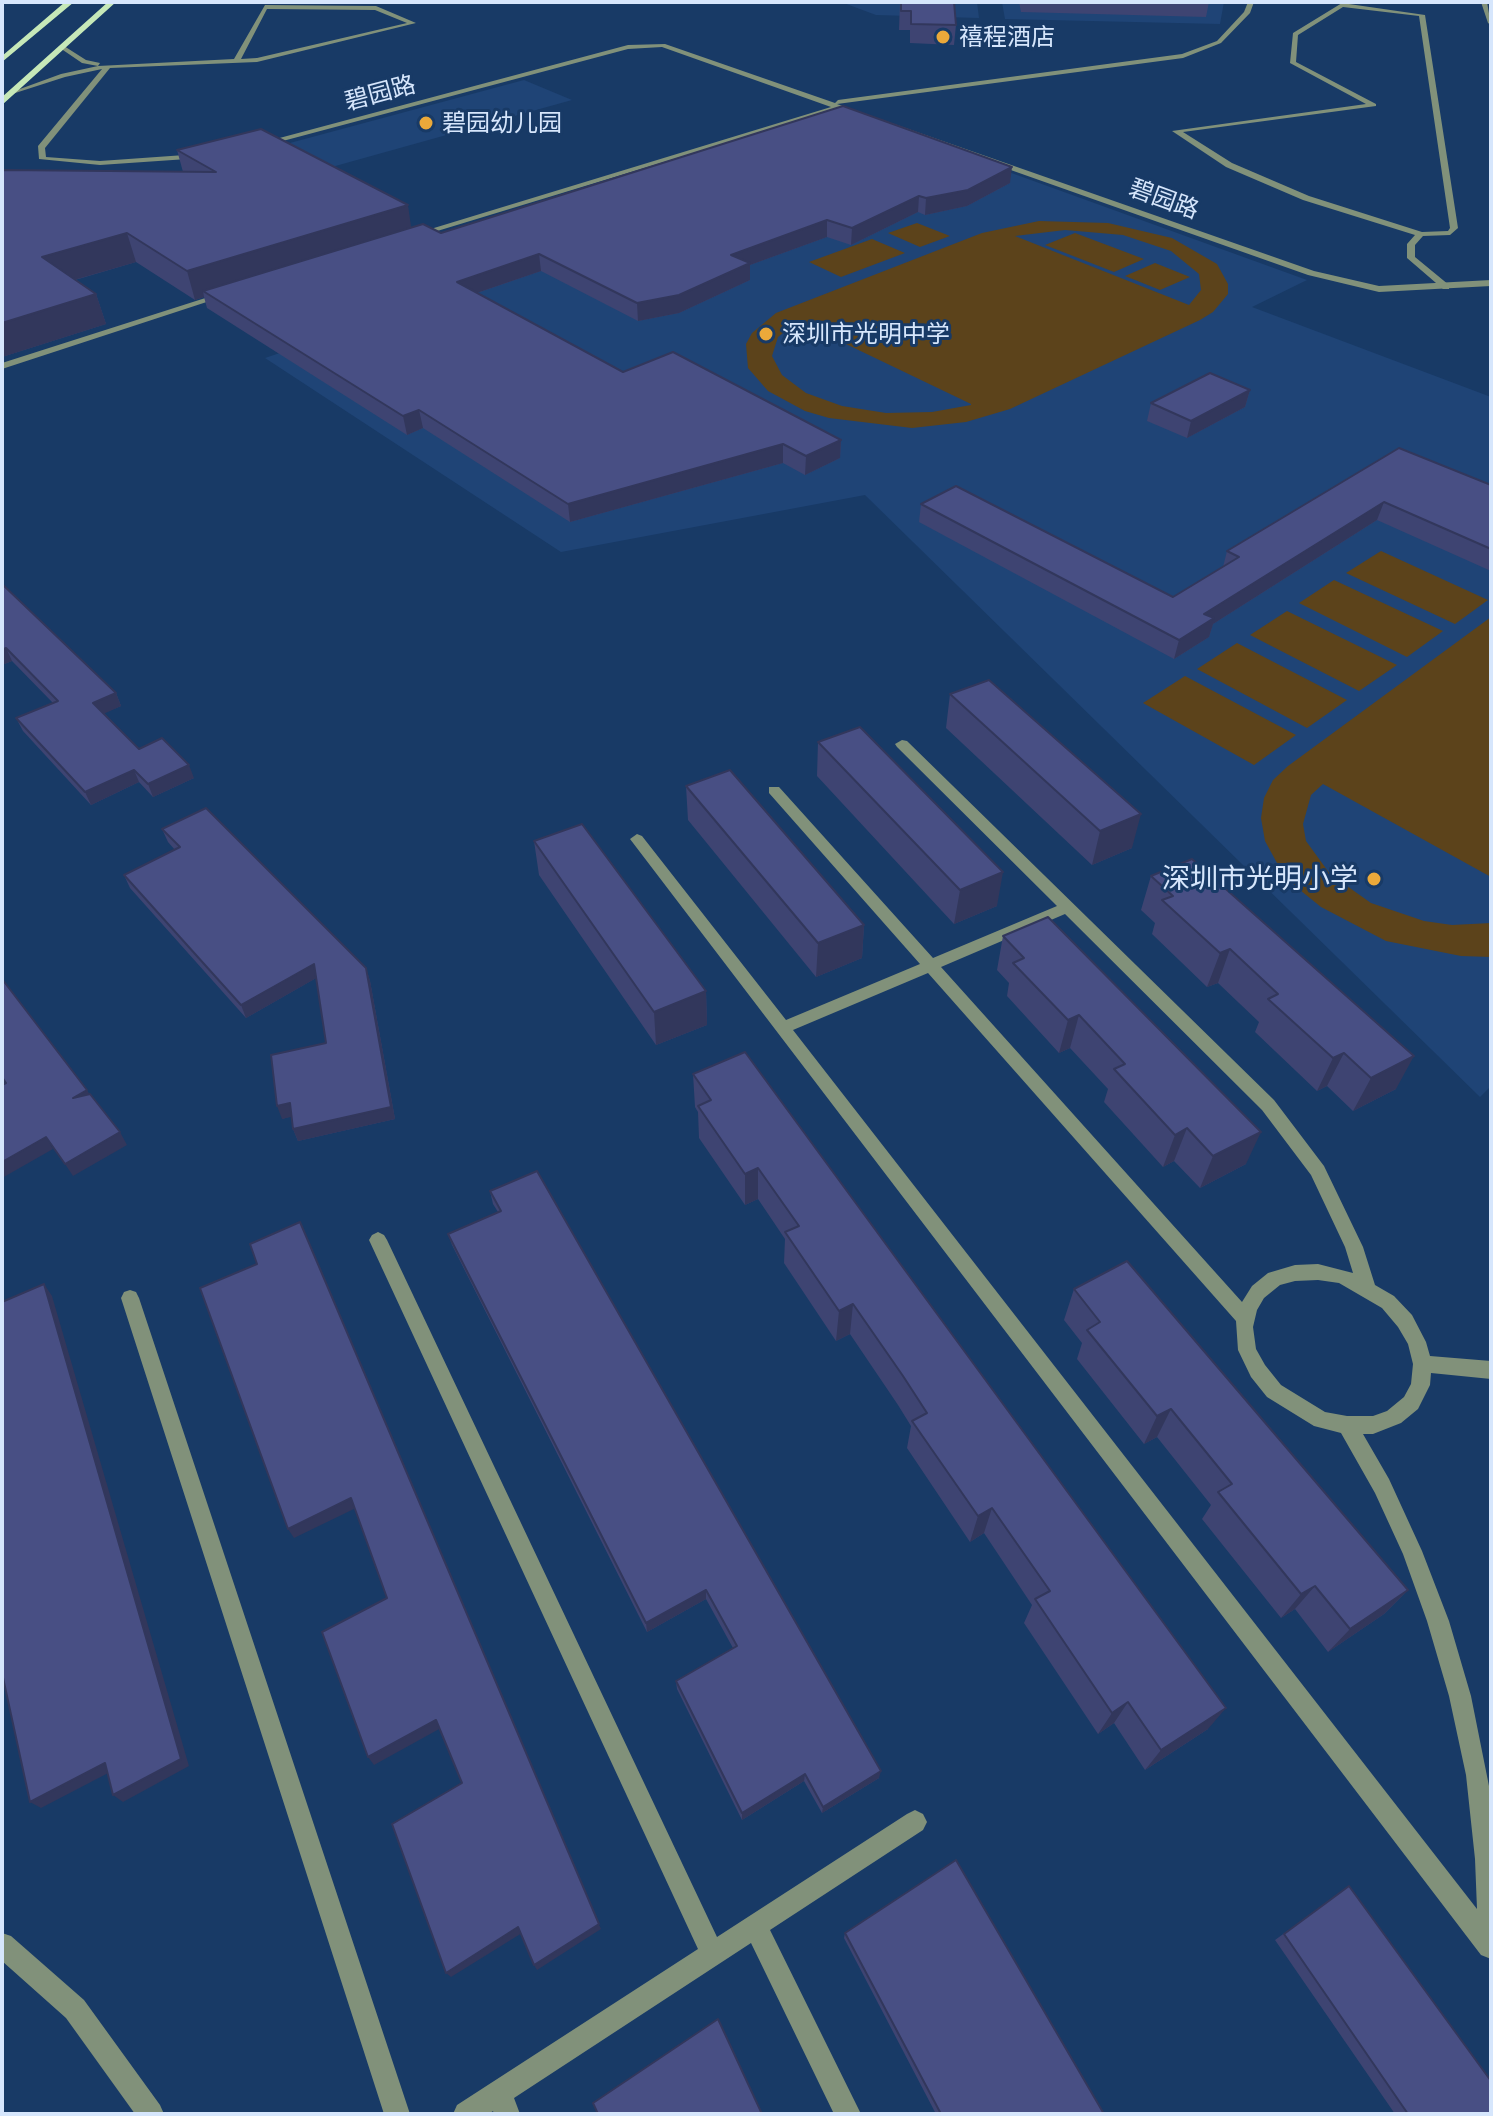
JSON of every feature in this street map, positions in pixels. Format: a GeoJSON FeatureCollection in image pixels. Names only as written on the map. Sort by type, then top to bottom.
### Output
{"type":"FeatureCollection","features":[{"type":"Feature","properties":{"kind":"main road"},"geometry":{"type":"LineString","coordinates":[[2,60],[70,2]]}},
{"type":"Feature","properties":{"kind":"main road"},"geometry":{"type":"LineString","coordinates":[[2,102],[112,2]]}},
{"type":"Feature","properties":{"kind":"street","name":"碧园路"},"geometry":{"type":"LineString","coordinates":[[837,104],[1183,56],[1219,42],[1247,13],[1251,2]]}},
{"type":"Feature","properties":{"kind":"street"},"geometry":{"type":"LineString","coordinates":[[1484,2],[1491,23]]}},
{"type":"Feature","properties":{"kind":"street"},"geometry":{"type":"LineString","coordinates":[[1421,234],[1352,214],[1265,182],[1176,131],[1374,105],[1293,63],[1295,34],[1342,5],[1422,15],[1454,228],[1450,233],[1421,234],[1411,244],[1411,258],[1446,287]]}},
{"type":"Feature","properties":{"kind":"street"},"geometry":{"type":"LineString","coordinates":[[11,94],[63,75],[108,66],[236,61],[268,58],[413,23],[376,8],[265,7],[236,61]]}},
{"type":"Feature","properties":{"kind":"street","name":"碧园路"},"geometry":{"type":"LineString","coordinates":[[249,147],[646,44],[679,48],[1311,273],[1379,289],[1491,283]]}},
{"type":"Feature","properties":{"kind":"street"},"geometry":{"type":"LineString","coordinates":[[62,47],[84,62],[108,66]]}},
{"type":"Feature","properties":{"kind":"street"},"geometry":{"type":"LineString","coordinates":[[108,66],[41,148],[43,159],[100,163],[207,155]]}},
{"type":"Feature","properties":{"kind":"street"},"geometry":{"type":"LineString","coordinates":[[400,241],[837,104]]}},
{"type":"Feature","properties":{"kind":"street"},"geometry":{"type":"LineString","coordinates":[[2,366],[233,292]]}},
{"type":"Feature","properties":{"kind":"street"},"geometry":{"type":"LineString","coordinates":[[902,744],[1268,1105],[1294,1137],[1337,1208],[1366,1287]]}},
{"type":"Feature","properties":{"kind":"street"},"geometry":{"type":"LineString","coordinates":[[774,790],[1246,1319]]}},
{"type":"Feature","properties":{"kind":"street"},"geometry":{"type":"LineString","coordinates":[[637,839],[1491,1946]]}},
{"type":"Feature","properties":{"kind":"street"},"geometry":{"type":"LineString","coordinates":[[783,1028],[1068,907]]}},
{"type":"Feature","properties":{"kind":"street"},"geometry":{"type":"LineString","coordinates":[[378,1240],[712,1953]]}},
{"type":"Feature","properties":{"kind":"street"},"geometry":{"type":"LineString","coordinates":[[1318,1272],[1342,1276],[1366,1287],[1388,1302],[1405,1321],[1417,1342],[1422,1364],[1420,1385],[1411,1403],[1394,1417],[1373,1425],[1347,1425],[1309,1414],[1274,1391],[1247,1350],[1246,1319],[1258,1292],[1274,1279],[1295,1273],[1318,1272]]}},
{"type":"Feature","properties":{"kind":"street"},"geometry":{"type":"LineString","coordinates":[[130,1298],[397,2114]]}},
{"type":"Feature","properties":{"kind":"street"},"geometry":{"type":"LineString","coordinates":[[1422,1364],[1491,1370]]}},
{"type":"Feature","properties":{"kind":"street"},"geometry":{"type":"LineString","coordinates":[[1347,1425],[1382,1486],[1412,1551],[1438,1621],[1460,1696],[1477,1775],[1487,1859],[1491,1946]]}},
{"type":"Feature","properties":{"kind":"street"},"geometry":{"type":"LineString","coordinates":[[466,2114],[503,2103],[712,1953],[915,1822]]}},
{"type":"Feature","properties":{"kind":"street"},"geometry":{"type":"LineString","coordinates":[[755,1926],[848,2114]]}},
{"type":"Feature","properties":{"kind":"street"},"geometry":{"type":"LineString","coordinates":[[2,1945],[75,2009],[151,2114]]}},
{"type":"Feature","properties":{"kind":"shaded area"},"geometry":{"type":"Polygon","coordinates":[[[841,2],[977,2],[979,18],[876,15],[841,2]]]}},
{"type":"Feature","properties":{"kind":"shaded area"},"geometry":{"type":"Polygon","coordinates":[[[1002,2],[1224,2],[1220,24],[1005,19],[1002,2]]]}},
{"type":"Feature","properties":{"kind":"shaded area","name":"碧园幼儿园"},"geometry":{"type":"Polygon","coordinates":[[[524,80],[572,100],[321,170],[275,147],[524,80]]]}},
{"type":"Feature","properties":{"kind":"shaded area"},"geometry":{"type":"Polygon","coordinates":[[[843,112],[1307,280],[1252,307],[1491,397],[1491,1086],[1480,1097],[865,495],[561,552],[265,358],[407,310],[843,112]]]}},
{"type":"Feature","properties":{"kind":"shaded area"},"geometry":{"type":"Polygon","coordinates":[[[1039,221],[1108,223],[1172,238],[1217,264],[1228,284],[1228,294],[1213,312],[1200,320],[1010,409],[966,422],[912,428],[829,418],[805,411],[768,391],[748,368],[746,344],[752,333],[776,313],[982,233],[1039,221]],[[1065,230],[1015,236],[1189,305],[1201,290],[1199,274],[1171,251],[1123,235],[1065,230]],[[798,321],[778,337],[772,356],[782,375],[806,393],[842,406],[886,413],[932,412],[971,405],[971,404],[798,321]]]}},
{"type":"Feature","properties":{"kind":"shaded area"},"geometry":{"type":"Polygon","coordinates":[[[917,223],[950,236],[920,247],[888,233],[917,223]]]}},
{"type":"Feature","properties":{"kind":"shaded area"},"geometry":{"type":"Polygon","coordinates":[[[1075,233],[1144,259],[1114,272],[1045,245],[1075,233]]]}},
{"type":"Feature","properties":{"kind":"shaded area"},"geometry":{"type":"Polygon","coordinates":[[[872,239],[905,253],[841,277],[809,262],[872,239]]]}},
{"type":"Feature","properties":{"kind":"shaded area"},"geometry":{"type":"Polygon","coordinates":[[[1155,263],[1190,277],[1160,290],[1125,276],[1155,263]]]}},
{"type":"Feature","properties":{"kind":"shaded area"},"geometry":{"type":"Polygon","coordinates":[[[1381,551],[1488,600],[1455,624],[1346,573],[1381,551]]]}},
{"type":"Feature","properties":{"kind":"shaded area"},"geometry":{"type":"Polygon","coordinates":[[[1334,580],[1443,631],[1407,657],[1299,603],[1334,580]]]}},
{"type":"Feature","properties":{"kind":"shaded area"},"geometry":{"type":"Polygon","coordinates":[[[1287,611],[1397,665],[1359,691],[1250,635],[1287,611]]]}},
{"type":"Feature","properties":{"kind":"shaded area"},"geometry":{"type":"Polygon","coordinates":[[[1491,617],[1491,877],[1323,784],[1311,795],[1303,824],[1306,841],[1330,874],[1371,903],[1424,921],[1452,925],[1491,923],[1491,957],[1461,956],[1386,941],[1321,907],[1295,886],[1265,841],[1261,818],[1264,798],[1273,780],[1288,766],[1491,617]]]}},
{"type":"Feature","properties":{"kind":"shaded area"},"geometry":{"type":"Polygon","coordinates":[[[1237,643],[1347,700],[1307,728],[1197,669],[1237,643]]]}},
{"type":"Feature","properties":{"kind":"shaded area"},"geometry":{"type":"Polygon","coordinates":[[[1185,676],[1296,735],[1254,765],[1143,703],[1185,676]]]}},
{"type":"Feature","properties":{"kind":"building"},"geometry":{"type":"Polygon","coordinates":[[[901,2],[954,2],[956,25],[911,24],[911,11],[901,11],[901,2]]]}},
{"type":"Feature","properties":{"kind":"building"},"geometry":{"type":"Polygon","coordinates":[[[843,106],[1012,167],[968,190],[926,198],[919,196],[852,228],[827,220],[731,255],[750,263],[679,295],[637,303],[539,254],[457,282],[623,372],[673,352],[841,440],[806,456],[783,444],[568,504],[419,410],[403,416],[203,291],[423,224],[441,233],[843,106]]]}},
{"type":"Feature","properties":{"kind":"building"},"geometry":{"type":"Polygon","coordinates":[[[261,129],[408,205],[187,271],[127,233],[42,257],[96,294],[2,323],[2,170],[216,172],[177,150],[261,129]]]}},
{"type":"Feature","properties":{"kind":"building"},"geometry":{"type":"Polygon","coordinates":[[[1210,373],[1250,390],[1191,421],[1151,403],[1210,373]]]}},
{"type":"Feature","properties":{"kind":"building"},"geometry":{"type":"Polygon","coordinates":[[[1399,448],[1491,485],[1491,549],[1384,502],[1204,614],[1214,618],[1179,640],[921,504],[956,486],[1173,597],[1239,557],[1227,551],[1399,448]]]}},
{"type":"Feature","properties":{"kind":"building"},"geometry":{"type":"Polygon","coordinates":[[[2,584],[116,693],[93,703],[139,749],[162,738],[189,765],[148,784],[134,770],[85,792],[16,718],[58,701],[6,648],[2,650],[2,584]]]}},
{"type":"Feature","properties":{"kind":"building"},"geometry":{"type":"Polygon","coordinates":[[[989,680],[1141,814],[1100,831],[950,694],[989,680]]]}},
{"type":"Feature","properties":{"kind":"building"},"geometry":{"type":"Polygon","coordinates":[[[860,727],[1003,872],[960,890],[818,742],[860,727]]]}},
{"type":"Feature","properties":{"kind":"building"},"geometry":{"type":"Polygon","coordinates":[[[730,770],[864,925],[818,943],[686,786],[730,770]]]}},
{"type":"Feature","properties":{"kind":"building"},"geometry":{"type":"Polygon","coordinates":[[[206,808],[366,968],[391,1107],[293,1129],[290,1103],[277,1106],[271,1055],[326,1043],[314,964],[241,1005],[124,875],[180,847],[162,829],[206,808]]]}},
{"type":"Feature","properties":{"kind":"building"},"geometry":{"type":"Polygon","coordinates":[[[582,824],[706,991],[654,1012],[534,841],[582,824]]]}},
{"type":"Feature","properties":{"kind":"building"},"geometry":{"type":"Polygon","coordinates":[[[1192,859],[1414,1056],[1371,1078],[1344,1053],[1333,1058],[1268,999],[1278,994],[1230,949],[1220,953],[1162,900],[1173,896],[1151,876],[1192,859]]]}},
{"type":"Feature","properties":{"kind":"building"},"geometry":{"type":"Polygon","coordinates":[[[1048,917],[1261,1132],[1213,1156],[1187,1128],[1175,1135],[1114,1069],[1125,1064],[1079,1015],[1068,1020],[1013,963],[1024,958],[1003,936],[1048,917]]]}},
{"type":"Feature","properties":{"kind":"building"},"geometry":{"type":"Polygon","coordinates":[[[2,979],[87,1090],[73,1098],[90,1094],[120,1132],[65,1164],[46,1137],[2,1162],[2,1085],[6,1083],[2,1077],[2,979]]]}},
{"type":"Feature","properties":{"kind":"building"},"geometry":{"type":"Polygon","coordinates":[[[745,1052],[1226,1708],[1161,1750],[1128,1702],[1112,1713],[1035,1599],[1050,1591],[992,1508],[978,1516],[912,1421],[927,1413],[903,1376],[853,1304],[839,1311],[785,1232],[799,1226],[758,1168],[745,1174],[698,1106],[711,1100],[693,1074],[745,1052]]]}},
{"type":"Feature","properties":{"kind":"building"},"geometry":{"type":"Polygon","coordinates":[[[537,1171],[881,1771],[823,1807],[805,1774],[742,1813],[676,1681],[737,1646],[706,1590],[646,1623],[448,1234],[501,1211],[490,1191],[537,1171]]]}},
{"type":"Feature","properties":{"kind":"building"},"geometry":{"type":"Polygon","coordinates":[[[300,1222],[599,1924],[534,1965],[518,1927],[446,1973],[392,1824],[462,1783],[436,1720],[368,1757],[322,1632],[387,1598],[351,1498],[288,1529],[200,1288],[257,1264],[250,1244],[300,1222]]]}},
{"type":"Feature","properties":{"kind":"building"},"geometry":{"type":"Polygon","coordinates":[[[1127,1261],[1408,1590],[1350,1629],[1315,1586],[1301,1594],[1218,1492],[1232,1484],[1171,1409],[1157,1416],[1087,1330],[1100,1322],[1074,1289],[1127,1261]]]}},
{"type":"Feature","properties":{"kind":"building"},"geometry":{"type":"Polygon","coordinates":[[[44,1284],[181,1759],[113,1795],[105,1763],[30,1802],[2,1673],[2,1302],[44,1284]]]}},
{"type":"Feature","properties":{"kind":"building"},"geometry":{"type":"Polygon","coordinates":[[[956,1860],[1104,2114],[941,2114],[845,1933],[956,1860]]]}},
{"type":"Feature","properties":{"kind":"building"},"geometry":{"type":"Polygon","coordinates":[[[1349,1886],[1491,2081],[1491,2114],[1408,2114],[1284,1934],[1349,1886]]]}},
{"type":"Feature","properties":{"kind":"building"},"geometry":{"type":"Polygon","coordinates":[[[718,2019],[762,2114],[598,2114],[593,2103],[718,2019]]]}},
{"type":"Feature","properties":{"kind":"place","name":"禧程酒店"},"geometry":{"type":"Point","coordinates":[943,37]}},
{"type":"Feature","properties":{"kind":"place","name":"碧园幼儿园"},"geometry":{"type":"Point","coordinates":[426,123]}},
{"type":"Feature","properties":{"kind":"place","name":"深圳市光明中学"},"geometry":{"type":"Point","coordinates":[766,334]}},
{"type":"Feature","properties":{"kind":"place","name":"深圳市光明小学"},"geometry":{"type":"Point","coordinates":[1374,879]}}]}
